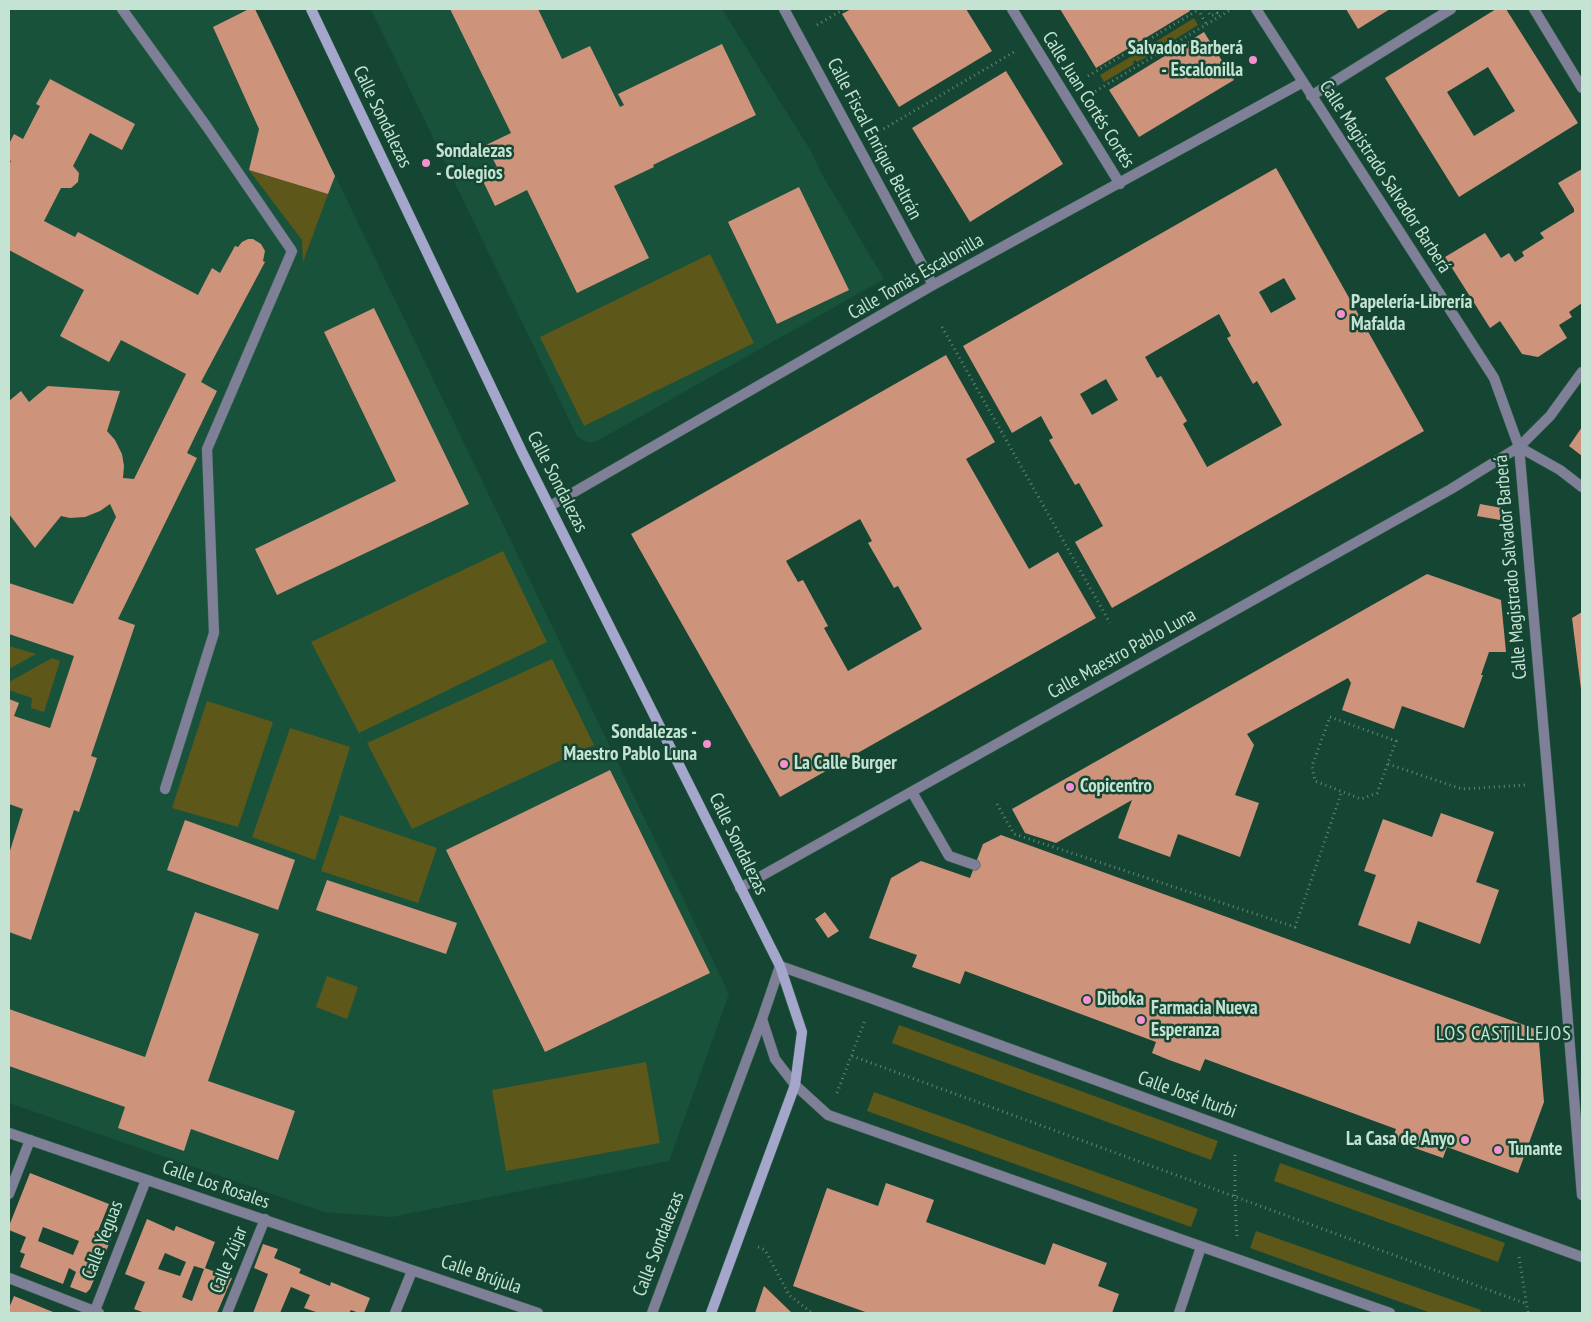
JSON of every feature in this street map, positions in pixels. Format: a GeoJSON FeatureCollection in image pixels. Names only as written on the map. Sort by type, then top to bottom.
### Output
{"type":"FeatureCollection","features":[{"type":"Feature","properties":{"kind":"main road","name":"Calle Sondalezas"},"geometry":{"type":"LineString","coordinates":[[311,9],[523,454],[780,966],[802,1032],[795,1085],[711,1313]]}},
{"type":"Feature","properties":{"kind":"street"},"geometry":{"type":"LineString","coordinates":[[122,9],[292,250],[206,449],[214,633],[164,789]]}},
{"type":"Feature","properties":{"kind":"street","name":"Calle Fiscal Enrique Beltrán"},"geometry":{"type":"LineString","coordinates":[[784,9],[933,286]]}},
{"type":"Feature","properties":{"kind":"street","name":"Calle Juan Cortés Cortés"},"geometry":{"type":"LineString","coordinates":[[1012,9],[1120,184]]}},
{"type":"Feature","properties":{"kind":"street","name":"Calle Magistrado Salvador Barberá"},"geometry":{"type":"LineString","coordinates":[[1256,9],[1494,378],[1518,447],[1580,1149],[1582,1195]]}},
{"type":"Feature","properties":{"kind":"street"},"geometry":{"type":"LineString","coordinates":[[1311,96],[1451,9]]}},
{"type":"Feature","properties":{"kind":"street"},"geometry":{"type":"LineString","coordinates":[[1534,9],[1582,88]]}},
{"type":"Feature","properties":{"kind":"street","name":"Calle Tomás Escalonilla"},"geometry":{"type":"LineString","coordinates":[[550,506],[933,286],[1303,82]]}},
{"type":"Feature","properties":{"kind":"street","name":"Calle Maestro Pablo Luna"},"geometry":{"type":"LineString","coordinates":[[740,888],[1451,489],[1518,447],[1550,416],[1582,372]]}},
{"type":"Feature","properties":{"kind":"street"},"geometry":{"type":"LineString","coordinates":[[1518,447],[1560,470],[1582,487]]}},
{"type":"Feature","properties":{"kind":"street"},"geometry":{"type":"LineString","coordinates":[[912,792],[949,856],[975,865]]}},
{"type":"Feature","properties":{"kind":"street","name":"Calle Sondalezas"},"geometry":{"type":"LineString","coordinates":[[652,1313],[780,966]]}},
{"type":"Feature","properties":{"kind":"street","name":"Calle José Iturbi"},"geometry":{"type":"LineString","coordinates":[[780,966],[1582,1257]]}},
{"type":"Feature","properties":{"kind":"street"},"geometry":{"type":"LineString","coordinates":[[762,1019],[775,1058],[795,1085],[828,1115],[1390,1313]]}},
{"type":"Feature","properties":{"kind":"street","name":"Calle Los Rosales"},"geometry":{"type":"LineString","coordinates":[[9,1133],[412,1270]]}},
{"type":"Feature","properties":{"kind":"street"},"geometry":{"type":"LineString","coordinates":[[9,1194],[30,1140]]}},
{"type":"Feature","properties":{"kind":"street","name":"Calle Yeguas"},"geometry":{"type":"LineString","coordinates":[[96,1313],[146,1180]]}},
{"type":"Feature","properties":{"kind":"street","name":"Calle Zújar"},"geometry":{"type":"LineString","coordinates":[[227,1313],[265,1220]]}},
{"type":"Feature","properties":{"kind":"street"},"geometry":{"type":"LineString","coordinates":[[1179,1313],[1201,1247]]}},
{"type":"Feature","properties":{"kind":"street"},"geometry":{"type":"LineString","coordinates":[[395,1313],[412,1270]]}},
{"type":"Feature","properties":{"kind":"street","name":"Calle Brújula"},"geometry":{"type":"LineString","coordinates":[[412,1270],[538,1313]]}},
{"type":"Feature","properties":{"kind":"street"},"geometry":{"type":"LineString","coordinates":[[9,1278],[96,1313]]}},
{"type":"Feature","properties":{"kind":"path"},"geometry":{"type":"LineString","coordinates":[[798,36],[844,9]]}},
{"type":"Feature","properties":{"kind":"path"},"geometry":{"type":"LineString","coordinates":[[1206,9],[1211,16],[1217,13],[1214,9]]}},
{"type":"Feature","properties":{"kind":"path"},"geometry":{"type":"LineString","coordinates":[[1071,107],[1232,9]]}},
{"type":"Feature","properties":{"kind":"path"},"geometry":{"type":"LineString","coordinates":[[1088,76],[1198,10],[1206,24]]}},
{"type":"Feature","properties":{"kind":"path"},"geometry":{"type":"LineString","coordinates":[[857,145],[1032,42]]}},
{"type":"Feature","properties":{"kind":"path"},"geometry":{"type":"LineString","coordinates":[[1145,42],[1154,56]]}},
{"type":"Feature","properties":{"kind":"path"},"geometry":{"type":"LineString","coordinates":[[942,327],[1110,624]]}},
{"type":"Feature","properties":{"kind":"path"},"geometry":{"type":"LineString","coordinates":[[1330,717],[1396,741],[1388,764],[1377,793],[1361,799],[1315,781],[1312,766],[1330,717]]}},
{"type":"Feature","properties":{"kind":"path"},"geometry":{"type":"LineString","coordinates":[[1388,764],[1462,789],[1527,785]]}},
{"type":"Feature","properties":{"kind":"path"},"geometry":{"type":"LineString","coordinates":[[997,804],[1014,834],[1295,927],[1342,791]]}},
{"type":"Feature","properties":{"kind":"path"},"geometry":{"type":"LineString","coordinates":[[835,1098],[867,1014]]}},
{"type":"Feature","properties":{"kind":"path"},"geometry":{"type":"LineString","coordinates":[[852,1056],[1527,1304]]}},
{"type":"Feature","properties":{"kind":"path"},"geometry":{"type":"LineString","coordinates":[[1235,1147],[1235,1197],[1238,1244]]}},
{"type":"Feature","properties":{"kind":"path"},"geometry":{"type":"LineString","coordinates":[[1515,1233],[1528,1313]]}},
{"type":"Feature","properties":{"kind":"path"},"geometry":{"type":"LineString","coordinates":[[765,1250],[789,1296],[812,1313]]}},
{"type":"Feature","properties":{"kind":"shaded area"},"geometry":{"type":"Polygon","coordinates":[[[9,9],[255,9],[729,994],[669,1161],[392,1217],[324,1212],[9,1103],[9,9]]]}},
{"type":"Feature","properties":{"kind":"shaded area"},"geometry":{"type":"Polygon","coordinates":[[[371,9],[722,9],[812,153],[820,171],[884,279],[597,441],[591,443],[584,441],[577,436],[371,9]]]}},
{"type":"Feature","properties":{"kind":"shaded area"},"geometry":{"type":"Polygon","coordinates":[[[1194,18],[1198,25],[1156,51],[1152,44],[1194,18]]]}},
{"type":"Feature","properties":{"kind":"shaded area"},"geometry":{"type":"Polygon","coordinates":[[[1142,50],[1147,57],[1137,62],[1135,60],[1134,64],[1104,82],[1100,75],[1142,50]]]}},
{"type":"Feature","properties":{"kind":"shaded area"},"geometry":{"type":"Polygon","coordinates":[[[249,170],[328,194],[303,262],[302,240],[249,170]]]}},
{"type":"Feature","properties":{"kind":"shaded area"},"geometry":{"type":"Polygon","coordinates":[[[710,254],[754,343],[584,426],[540,337],[710,254]]]}},
{"type":"Feature","properties":{"kind":"shaded area"},"geometry":{"type":"Polygon","coordinates":[[[503,551],[547,642],[359,733],[311,642],[503,551]]]}},
{"type":"Feature","properties":{"kind":"shaded area"},"geometry":{"type":"Polygon","coordinates":[[[9,646],[36,654],[9,669],[9,646]]]}},
{"type":"Feature","properties":{"kind":"shaded area"},"geometry":{"type":"Polygon","coordinates":[[[52,658],[60,661],[44,712],[31,708],[32,698],[9,690],[9,682],[52,658]]]}},
{"type":"Feature","properties":{"kind":"shaded area"},"geometry":{"type":"Polygon","coordinates":[[[552,659],[594,745],[412,829],[367,743],[552,659]]]}},
{"type":"Feature","properties":{"kind":"shaded area"},"geometry":{"type":"Polygon","coordinates":[[[207,701],[273,722],[238,827],[172,808],[207,701]]]}},
{"type":"Feature","properties":{"kind":"shaded area"},"geometry":{"type":"Polygon","coordinates":[[[290,728],[350,747],[315,860],[252,837],[290,728]]]}},
{"type":"Feature","properties":{"kind":"shaded area"},"geometry":{"type":"Polygon","coordinates":[[[340,815],[437,848],[418,903],[321,871],[340,815]]]}},
{"type":"Feature","properties":{"kind":"shaded area"},"geometry":{"type":"Polygon","coordinates":[[[327,976],[358,987],[347,1019],[316,1007],[327,976]]]}},
{"type":"Feature","properties":{"kind":"shaded area"},"geometry":{"type":"Polygon","coordinates":[[[899,1025],[1218,1141],[1211,1160],[892,1043],[899,1025]]]}},
{"type":"Feature","properties":{"kind":"shaded area"},"geometry":{"type":"Polygon","coordinates":[[[646,1062],[660,1143],[506,1171],[492,1090],[646,1062]]]}},
{"type":"Feature","properties":{"kind":"shaded area"},"geometry":{"type":"Polygon","coordinates":[[[874,1092],[1198,1209],[1191,1227],[867,1111],[874,1092]]]}},
{"type":"Feature","properties":{"kind":"shaded area"},"geometry":{"type":"Polygon","coordinates":[[[1280,1163],[1505,1243],[1498,1262],[1274,1181],[1280,1163]]]}},
{"type":"Feature","properties":{"kind":"shaded area"},"geometry":{"type":"Polygon","coordinates":[[[1256,1231],[1481,1310],[1480,1313],[1431,1313],[1250,1248],[1256,1231]]]}},
{"type":"Feature","properties":{"kind":"building"},"geometry":{"type":"Polygon","coordinates":[[[249,9],[255,9],[335,176],[328,194],[249,170],[259,129],[213,27],[249,9]]]}},
{"type":"Feature","properties":{"kind":"building"},"geometry":{"type":"Polygon","coordinates":[[[450,9],[538,9],[562,59],[590,46],[620,107],[624,105],[618,94],[722,44],[756,115],[614,186],[649,258],[577,293],[527,190],[495,206],[480,175],[497,167],[486,145],[511,133],[450,9]]]}},
{"type":"Feature","properties":{"kind":"building"},"geometry":{"type":"Polygon","coordinates":[[[851,9],[966,9],[992,51],[899,107],[842,14],[851,9]]]}},
{"type":"Feature","properties":{"kind":"building"},"geometry":{"type":"Polygon","coordinates":[[[1060,9],[1189,9],[1190,11],[1096,68],[1060,9]]]}},
{"type":"Feature","properties":{"kind":"building"},"geometry":{"type":"Polygon","coordinates":[[[1346,9],[1390,9],[1358,29],[1346,9]]]}},
{"type":"Feature","properties":{"kind":"building"},"geometry":{"type":"Polygon","coordinates":[[[1496,9],[1506,9],[1578,123],[1459,197],[1385,78],[1496,9]],[[1488,67],[1447,92],[1474,136],[1515,111],[1488,67]]]}},
{"type":"Feature","properties":{"kind":"building"},"geometry":{"type":"Polygon","coordinates":[[[1204,32],[1234,80],[1139,137],[1109,90],[1204,32]]]}},
{"type":"Feature","properties":{"kind":"building"},"geometry":{"type":"Polygon","coordinates":[[[1006,71],[1063,164],[970,222],[912,128],[1006,71]]]}},
{"type":"Feature","properties":{"kind":"building"},"geometry":{"type":"Polygon","coordinates":[[[50,79],[135,124],[122,150],[90,133],[73,166],[79,173],[78,182],[71,188],[61,188],[44,221],[75,237],[78,232],[198,295],[212,268],[220,273],[235,246],[238,247],[248,239],[253,239],[261,244],[265,251],[263,261],[265,262],[201,382],[217,391],[187,453],[197,458],[118,619],[135,625],[91,756],[97,758],[79,812],[74,810],[31,940],[9,932],[9,854],[23,809],[9,804],[9,699],[19,703],[14,716],[50,728],[74,656],[9,634],[9,583],[73,604],[116,517],[110,504],[100,511],[85,517],[70,518],[61,516],[35,548],[9,514],[9,401],[21,391],[29,402],[48,386],[120,391],[107,431],[115,440],[122,454],[123,478],[134,479],[186,374],[121,340],[109,362],[60,336],[84,290],[9,250],[9,165],[11,161],[9,160],[9,144],[14,134],[23,139],[40,106],[36,104],[50,79]]]}},
{"type":"Feature","properties":{"kind":"building"},"geometry":{"type":"Polygon","coordinates":[[[1276,168],[1424,431],[1112,608],[1075,542],[1103,526],[1079,483],[1075,485],[1049,440],[1053,438],[1041,416],[1012,433],[963,346],[1276,168]],[[1284,278],[1259,292],[1271,313],[1296,299],[1284,278]],[[1219,314],[1145,357],[1157,378],[1161,376],[1187,421],[1183,424],[1207,467],[1282,425],[1257,381],[1253,384],[1227,338],[1231,336],[1219,314]],[[1106,379],[1080,394],[1092,415],[1118,400],[1106,379]]]}},
{"type":"Feature","properties":{"kind":"building"},"geometry":{"type":"Polygon","coordinates":[[[1582,169],[1582,303],[1569,312],[1572,317],[1559,325],[1567,338],[1538,357],[1522,354],[1500,321],[1490,328],[1445,257],[1485,233],[1501,258],[1509,253],[1515,262],[1524,256],[1522,252],[1544,238],[1540,233],[1574,212],[1558,183],[1582,169]]]}},
{"type":"Feature","properties":{"kind":"building"},"geometry":{"type":"Polygon","coordinates":[[[799,187],[849,290],[777,324],[728,222],[799,187]]]}},
{"type":"Feature","properties":{"kind":"building"},"geometry":{"type":"Polygon","coordinates":[[[374,308],[469,504],[277,595],[255,549],[396,481],[324,332],[374,308]]]}},
{"type":"Feature","properties":{"kind":"building"},"geometry":{"type":"Polygon","coordinates":[[[946,355],[995,442],[966,459],[1029,569],[1058,552],[1096,618],[780,797],[631,534],[946,355]],[[860,519],[786,561],[798,582],[803,580],[828,626],[824,628],[848,671],[922,629],[898,586],[894,588],[868,543],[872,541],[860,519]]]}},
{"type":"Feature","properties":{"kind":"building"},"geometry":{"type":"Polygon","coordinates":[[[1582,427],[1582,456],[1569,446],[1582,427]]]}},
{"type":"Feature","properties":{"kind":"building"},"geometry":{"type":"Polygon","coordinates":[[[1480,504],[1502,508],[1500,520],[1477,516],[1480,504]]]}},
{"type":"Feature","properties":{"kind":"building"},"geometry":{"type":"Polygon","coordinates":[[[1427,574],[1501,600],[1506,652],[1489,652],[1464,728],[1402,706],[1394,729],[1342,710],[1351,683],[1348,678],[1247,734],[1254,745],[1235,795],[1259,803],[1240,857],[1178,834],[1170,857],[1118,838],[1132,800],[1056,843],[1025,833],[1012,809],[1427,574]]]}},
{"type":"Feature","properties":{"kind":"building"},"geometry":{"type":"Polygon","coordinates":[[[1582,612],[1582,689],[1581,689],[1572,618],[1582,612]]]}},
{"type":"Feature","properties":{"kind":"building"},"geometry":{"type":"Polygon","coordinates":[[[610,770],[710,973],[545,1052],[446,850],[610,770]]]}},
{"type":"Feature","properties":{"kind":"building"},"geometry":{"type":"Polygon","coordinates":[[[1441,813],[1494,832],[1476,882],[1499,890],[1480,944],[1418,921],[1410,944],[1358,925],[1376,875],[1364,871],[1383,819],[1432,837],[1441,813]]]}},
{"type":"Feature","properties":{"kind":"building"},"geometry":{"type":"Polygon","coordinates":[[[185,820],[295,860],[278,910],[167,870],[185,820]]]}},
{"type":"Feature","properties":{"kind":"building"},"geometry":{"type":"Polygon","coordinates":[[[1001,835],[1538,1030],[1544,1102],[1518,1173],[1447,1147],[1443,1158],[1392,1140],[1396,1129],[1205,1059],[1200,1071],[1169,1060],[1152,1053],[1156,1042],[965,971],[960,984],[912,967],[917,955],[869,938],[891,878],[921,861],[970,878],[983,844],[1001,835]]]}},
{"type":"Feature","properties":{"kind":"building"},"geometry":{"type":"Polygon","coordinates":[[[327,880],[457,923],[446,954],[316,910],[327,880]]]}},
{"type":"Feature","properties":{"kind":"building"},"geometry":{"type":"Polygon","coordinates":[[[195,912],[259,934],[208,1081],[295,1111],[278,1160],[191,1129],[184,1151],[118,1128],[125,1107],[9,1066],[9,1009],[145,1057],[195,912]]]}},
{"type":"Feature","properties":{"kind":"building"},"geometry":{"type":"Polygon","coordinates":[[[825,912],[839,931],[828,938],[815,919],[825,912]]]}},
{"type":"Feature","properties":{"kind":"building"},"geometry":{"type":"Polygon","coordinates":[[[30,1173],[109,1204],[98,1231],[112,1237],[90,1289],[86,1293],[70,1287],[76,1272],[69,1268],[63,1284],[20,1267],[25,1254],[20,1252],[26,1237],[9,1230],[30,1173]],[[43,1227],[38,1241],[73,1255],[79,1241],[43,1227]]]}},
{"type":"Feature","properties":{"kind":"building"},"geometry":{"type":"Polygon","coordinates":[[[886,1183],[934,1200],[926,1222],[1045,1265],[1053,1243],[1107,1263],[1098,1286],[1119,1294],[1112,1313],[868,1313],[793,1286],[827,1188],[878,1206],[886,1183]]]}},
{"type":"Feature","properties":{"kind":"building"},"geometry":{"type":"Polygon","coordinates":[[[147,1219],[174,1231],[176,1226],[215,1242],[205,1268],[232,1278],[217,1313],[145,1313],[134,1309],[145,1282],[125,1274],[147,1219]],[[165,1253],[158,1269],[180,1276],[186,1262],[165,1253]],[[194,1266],[182,1297],[192,1301],[204,1269],[194,1266]]]}},
{"type":"Feature","properties":{"kind":"building"},"geometry":{"type":"Polygon","coordinates":[[[263,1244],[278,1249],[274,1258],[301,1269],[299,1273],[330,1286],[331,1282],[370,1298],[364,1313],[351,1310],[349,1313],[319,1313],[304,1308],[310,1295],[291,1287],[280,1313],[253,1313],[268,1274],[254,1268],[263,1244]]]}},
{"type":"Feature","properties":{"kind":"building"},"geometry":{"type":"Polygon","coordinates":[[[764,1286],[792,1313],[755,1313],[764,1286]]]}},
{"type":"Feature","properties":{"kind":"building"},"geometry":{"type":"Polygon","coordinates":[[[14,1296],[56,1313],[9,1313],[14,1296]]]}},
{"type":"Feature","properties":{"kind":"place","name":"Salvador Barberá - Escalonilla"},"geometry":{"type":"Point","coordinates":[1253,60]}},
{"type":"Feature","properties":{"kind":"place","name":"Sondalezas - Colegios"},"geometry":{"type":"Point","coordinates":[426,163]}},
{"type":"Feature","properties":{"kind":"place","name":"Papelería-Librería Mafalda"},"geometry":{"type":"Point","coordinates":[1341,314]}},
{"type":"Feature","properties":{"kind":"place","name":"Sondalezas - Maestro Pablo Luna"},"geometry":{"type":"Point","coordinates":[707,744]}},
{"type":"Feature","properties":{"kind":"place","name":"La Calle Burger"},"geometry":{"type":"Point","coordinates":[784,764]}},
{"type":"Feature","properties":{"kind":"place","name":"Copicentro"},"geometry":{"type":"Point","coordinates":[1070,787]}},
{"type":"Feature","properties":{"kind":"place","name":"Diboka"},"geometry":{"type":"Point","coordinates":[1087,1000]}},
{"type":"Feature","properties":{"kind":"place","name":"Farmacia Nueva Esperanza"},"geometry":{"type":"Point","coordinates":[1141,1020]}},
{"type":"Feature","properties":{"kind":"place","name":"La Casa de Anyo"},"geometry":{"type":"Point","coordinates":[1465,1140]}},
{"type":"Feature","properties":{"kind":"place","name":"Tunante"},"geometry":{"type":"Point","coordinates":[1498,1150]}},
{"type":"Feature","properties":{"kind":"district","name":"LOS CASTILLEJOS"},"geometry":{"type":"Point","coordinates":[1504,1034]}}]}
